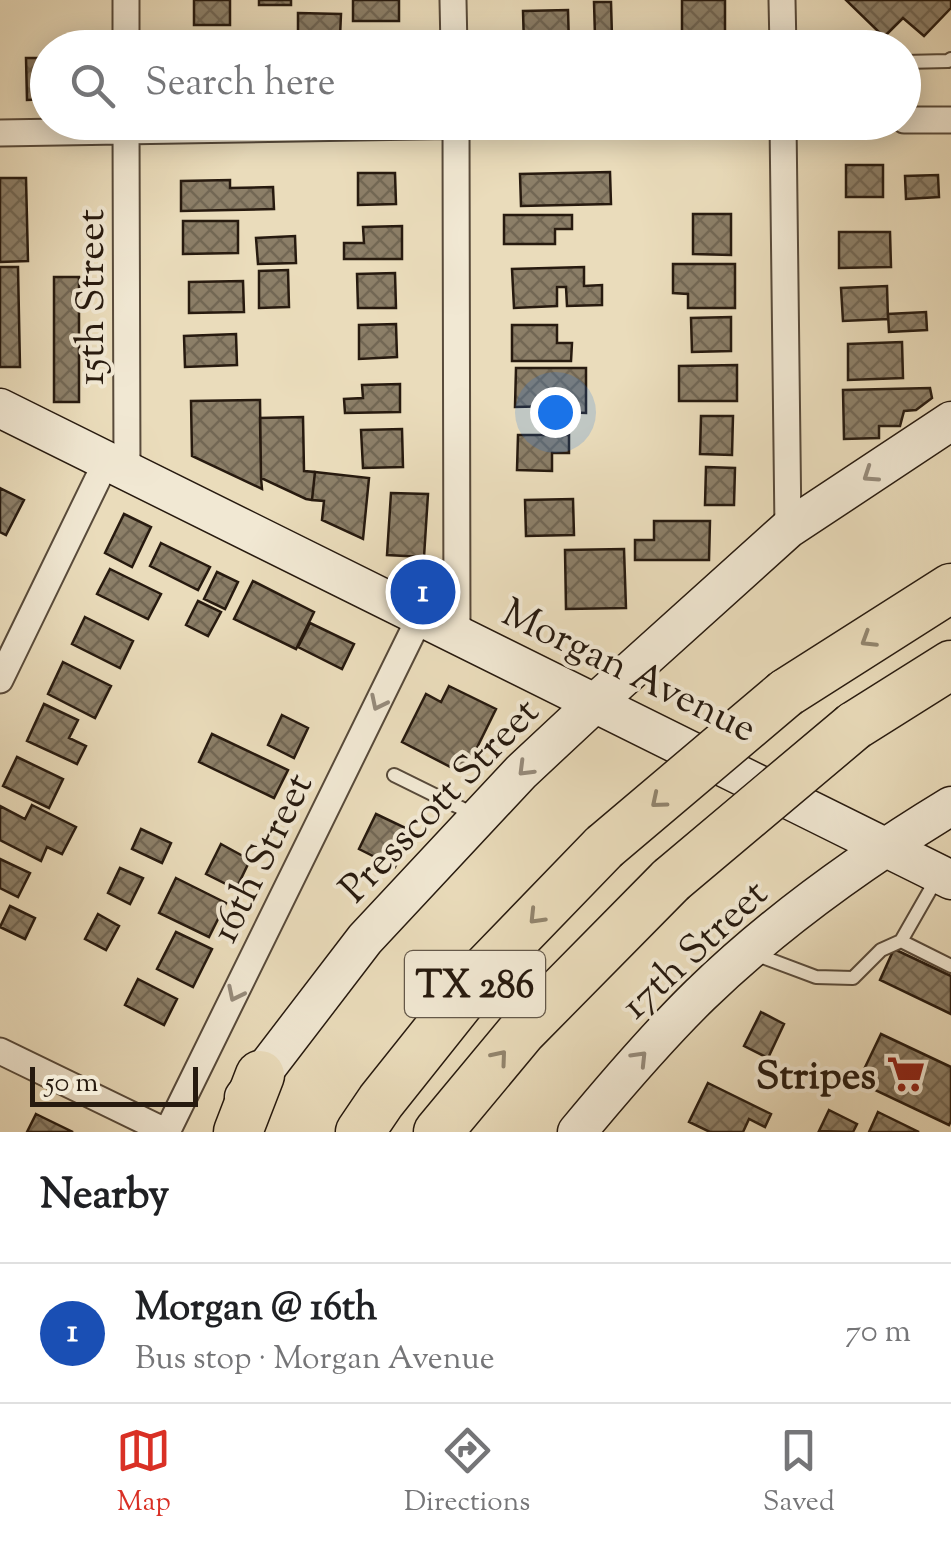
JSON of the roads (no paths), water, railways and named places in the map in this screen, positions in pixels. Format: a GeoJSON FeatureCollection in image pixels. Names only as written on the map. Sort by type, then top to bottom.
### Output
{"type":"FeatureCollection","features":[{"type":"Feature","properties":{"kind":"highway","name":"TX 286"},"geometry":{"type":"LineString","coordinates":[[360,1132],[487,968],[604,847],[786,693],[951,588]]}},
{"type":"Feature","properties":{"kind":"highway","name":"TX 286"},"geometry":{"type":"LineString","coordinates":[[438,1132],[522,1031],[671,880],[854,726],[951,665]]}},
{"type":"Feature","properties":{"kind":"highway"},"geometry":{"type":"LineString","coordinates":[[238,1132],[260,1075]]}},
{"type":"Feature","properties":{"kind":"main road","name":"Morgan Avenue"},"geometry":{"type":"LineString","coordinates":[[0,408],[945,877]]}},
{"type":"Feature","properties":{"kind":"main road","name":"Presscott Street"},"geometry":{"type":"LineString","coordinates":[[219,1132],[364,940],[522,772],[788,529],[951,421]]}},
{"type":"Feature","properties":{"kind":"main road","name":"17th Street"},"geometry":{"type":"LineString","coordinates":[[577,1132],[702,994],[791,916],[885,846],[951,806]]}},
{"type":"Feature","properties":{"kind":"street"},"geometry":{"type":"LineString","coordinates":[[126,0],[126,30]]}},
{"type":"Feature","properties":{"kind":"street"},"geometry":{"type":"LineString","coordinates":[[453,0],[454,30]]}},
{"type":"Feature","properties":{"kind":"street"},"geometry":{"type":"LineString","coordinates":[[782,0],[783,30]]}},
{"type":"Feature","properties":{"kind":"street"},"geometry":{"type":"LineString","coordinates":[[921,120],[951,120]]}},
{"type":"Feature","properties":{"kind":"street"},"geometry":{"type":"LineString","coordinates":[[0,133],[30,132]]}},
{"type":"Feature","properties":{"kind":"street","name":"15th Street"},"geometry":{"type":"LineString","coordinates":[[0,680],[117,466],[126,140]]}},
{"type":"Feature","properties":{"kind":"street"},"geometry":{"type":"LineString","coordinates":[[456,140],[456,633]]}},
{"type":"Feature","properties":{"kind":"street"},"geometry":{"type":"LineString","coordinates":[[784,140],[788,529]]}},
{"type":"Feature","properties":{"kind":"street","name":"16th Street"},"geometry":{"type":"LineString","coordinates":[[167,1132],[421,615]]}},
{"type":"Feature","properties":{"kind":"street"},"geometry":{"type":"LineString","coordinates":[[0,1051],[167,1132]]}},
{"type":"Feature","properties":{"kind":"lane"},"geometry":{"type":"LineString","coordinates":[[921,62],[951,59]]}},
{"type":"Feature","properties":{"kind":"lane"},"geometry":{"type":"LineString","coordinates":[[394,775],[480,817]]}},
{"type":"Feature","properties":{"kind":"lane"},"geometry":{"type":"LineString","coordinates":[[750,952],[816,977],[853,978],[880,950],[902,941],[945,877]]}},
{"type":"Feature","properties":{"kind":"lane"},"geometry":{"type":"LineString","coordinates":[[902,941],[951,966]]}},
{"type":"Feature","properties":{"kind":"place","name":"Morgan @ 16th"},"geometry":{"type":"Point","coordinates":[423,592]}},
{"type":"Feature","properties":{"kind":"place","name":"Stripes"},"geometry":{"type":"Point","coordinates":[906,1074]}}]}
